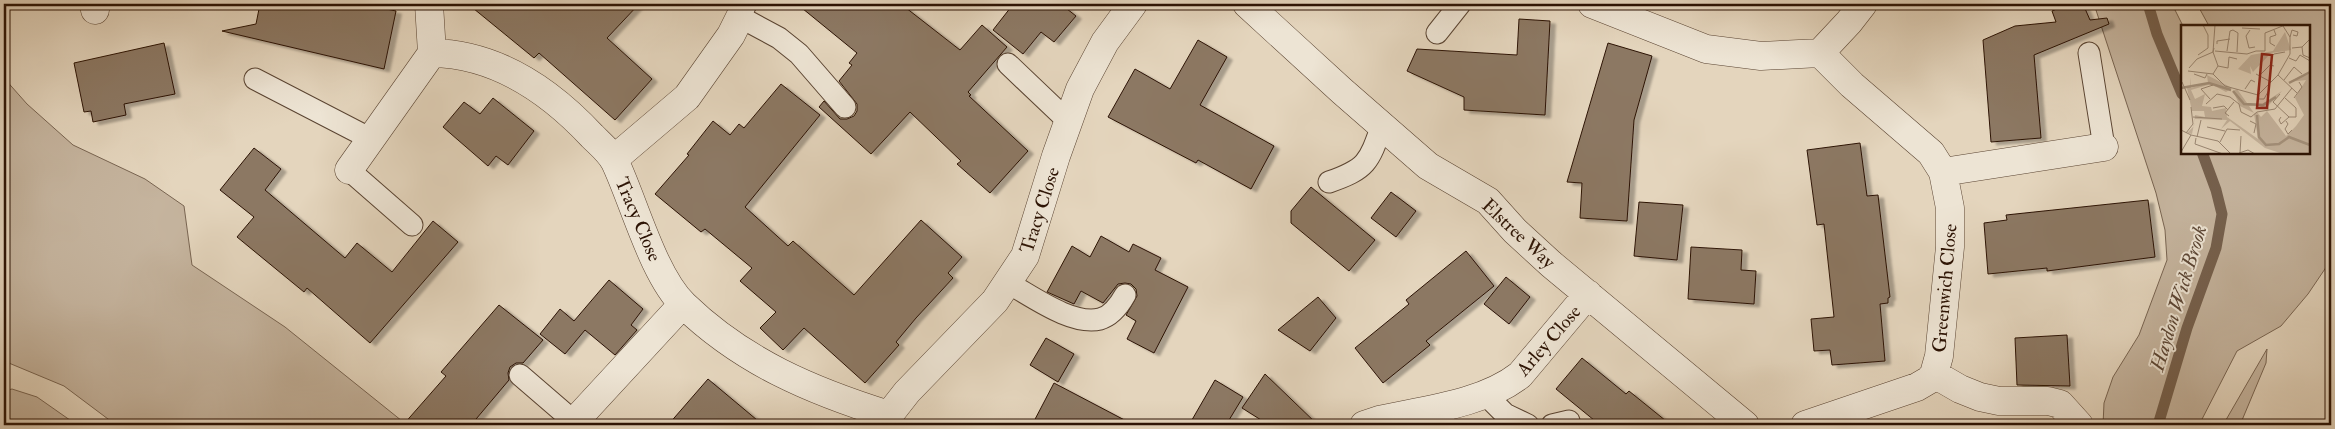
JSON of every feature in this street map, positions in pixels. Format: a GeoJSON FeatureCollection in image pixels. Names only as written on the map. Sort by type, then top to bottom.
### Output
{"type":"FeatureCollection","features":[{"type":"Feature","properties":{"kind":"street"},"geometry":{"type":"LineString","coordinates":[[349,170],[432,53],[429,4]]}},
{"type":"Feature","properties":{"kind":"street","name":"Tracy Close"},"geometry":{"type":"LineString","coordinates":[[432,53],[455,54],[476,58],[522,78],[571,113],[614,159],[664,276],[683,304],[727,340],[773,371],[888,420],[927,369],[995,301],[1025,256],[1080,89],[1100,51],[1133,4]]}},
{"type":"Feature","properties":{"kind":"street","name":"Elstree Way"},"geometry":{"type":"LineString","coordinates":[[1247,4],[1428,166],[1488,201],[1515,231],[1745,425]]}},
{"type":"Feature","properties":{"kind":"street"},"geometry":{"type":"LineString","coordinates":[[1592,4],[1706,49],[1761,56],[1820,53],[1850,22],[1863,4]]}},
{"type":"Feature","properties":{"kind":"street","name":"Tracy Close"},"geometry":{"type":"LineString","coordinates":[[614,159],[687,97],[731,35],[743,10]]}},
{"type":"Feature","properties":{"kind":"street","name":"Greenwich Close"},"geometry":{"type":"LineString","coordinates":[[1805,425],[1917,387],[1929,380],[1934,374],[1939,356],[1950,247],[1950,208],[1943,172],[1931,153],[1852,85],[1820,53]]}},
{"type":"Feature","properties":{"kind":"street"},"geometry":{"type":"LineString","coordinates":[[1943,172],[2104,147]]}},
{"type":"Feature","properties":{"kind":"street","name":"Arley Close"},"geometry":{"type":"LineString","coordinates":[[1364,425],[1486,395],[1502,388],[1520,375],[1588,294]]}},
{"type":"Feature","properties":{"kind":"street"},"geometry":{"type":"LineString","coordinates":[[576,424],[683,304]]}},
{"type":"Feature","properties":{"kind":"street","name":"Greenwich Close"},"geometry":{"type":"LineString","coordinates":[[1934,374],[1960,389],[1980,397],[1999,401],[2048,401],[2060,404],[2079,425]]}},
{"type":"Feature","properties":{"kind":"lane"},"geometry":{"type":"LineString","coordinates":[[1437,33],[1460,4]]}},
{"type":"Feature","properties":{"kind":"lane"},"geometry":{"type":"LineString","coordinates":[[743,10],[799,54],[845,107]]}},
{"type":"Feature","properties":{"kind":"lane"},"geometry":{"type":"LineString","coordinates":[[2089,53],[2104,147]]}},
{"type":"Feature","properties":{"kind":"lane"},"geometry":{"type":"LineString","coordinates":[[1008,64],[1068,122]]}},
{"type":"Feature","properties":{"kind":"lane"},"geometry":{"type":"LineString","coordinates":[[255,79],[371,139]]}},
{"type":"Feature","properties":{"kind":"lane"},"geometry":{"type":"LineString","coordinates":[[1329,182],[1349,176],[1362,166],[1371,156],[1382,125]]}},
{"type":"Feature","properties":{"kind":"lane"},"geometry":{"type":"LineString","coordinates":[[349,170],[412,225]]}},
{"type":"Feature","properties":{"kind":"lane"},"geometry":{"type":"LineString","coordinates":[[1008,283],[1071,318],[1087,320],[1102,319],[1113,311],[1125,295]]}},
{"type":"Feature","properties":{"kind":"lane"},"geometry":{"type":"LineString","coordinates":[[520,375],[576,424]]}},
{"type":"Feature","properties":{"kind":"lane"},"geometry":{"type":"LineString","coordinates":[[1486,395],[1505,414],[1528,425]]}},
{"type":"Feature","properties":{"kind":"shaded area"},"geometry":{"type":"Polygon","coordinates":[[[2094,4],[2172,4],[2182,25],[2181,154],[2310,154],[2310,25],[2208,25],[2197,4],[2331,4],[2331,260],[2308,294],[2281,326],[2237,351],[2199,425],[2103,425],[2104,403],[2113,377],[2139,335],[2167,260],[2165,230],[2156,193],[2094,4]]]}},
{"type":"Feature","properties":{"kind":"shaded area"},"geometry":{"type":"Polygon","coordinates":[[[4,78],[27,104],[73,145],[145,179],[184,206],[192,265],[285,327],[407,425],[116,425],[64,386],[4,361],[4,78]]]}},
{"type":"Feature","properties":{"kind":"shaded area"},"geometry":{"type":"Polygon","coordinates":[[[2267,349],[2266,363],[2240,425],[2223,425],[2267,349]]]}},
{"type":"Feature","properties":{"kind":"shaded area"},"geometry":{"type":"Polygon","coordinates":[[[12,389],[37,397],[77,425],[11,425],[4,406],[4,391],[12,389]]]}},
{"type":"Feature","properties":{"kind":"building"},"geometry":{"type":"Polygon","coordinates":[[[260,4],[363,4],[396,11],[384,69],[222,31],[256,24],[260,4]]]}},
{"type":"Feature","properties":{"kind":"building"},"geometry":{"type":"Polygon","coordinates":[[[468,4],[639,4],[607,38],[652,79],[615,120],[539,53],[534,58],[468,4]]]}},
{"type":"Feature","properties":{"kind":"building"},"geometry":{"type":"Polygon","coordinates":[[[797,4],[901,4],[960,50],[982,25],[1007,47],[968,92],[971,95],[969,96],[1028,151],[990,193],[957,164],[961,161],[910,112],[871,154],[819,107],[824,101],[840,119],[854,116],[857,111],[857,104],[839,81],[852,65],[849,63],[857,53],[797,4]]]}},
{"type":"Feature","properties":{"kind":"building"},"geometry":{"type":"Polygon","coordinates":[[[1007,4],[1063,4],[1076,16],[1054,42],[1041,32],[1023,54],[993,30],[1011,7],[1007,4]]]}},
{"type":"Feature","properties":{"kind":"building"},"geometry":{"type":"Polygon","coordinates":[[[2068,4],[2083,4],[2090,20],[2107,18],[2109,24],[2034,55],[2041,138],[1991,142],[1983,40],[2015,26],[2056,22],[2052,11],[2068,4]]]}},
{"type":"Feature","properties":{"kind":"building"},"geometry":{"type":"Polygon","coordinates":[[[1519,19],[1550,21],[1545,115],[1464,110],[1464,97],[1407,71],[1417,49],[1517,55],[1519,19]]]}},
{"type":"Feature","properties":{"kind":"building"},"geometry":{"type":"Polygon","coordinates":[[[1198,40],[1227,57],[1200,105],[1274,146],[1251,189],[1198,160],[1196,163],[1108,117],[1135,69],[1170,89],[1198,40]]]}},
{"type":"Feature","properties":{"kind":"building"},"geometry":{"type":"Polygon","coordinates":[[[164,43],[175,94],[124,104],[126,115],[93,122],[91,111],[84,112],[74,63],[164,43]]]}},
{"type":"Feature","properties":{"kind":"building"},"geometry":{"type":"Polygon","coordinates":[[[1608,43],[1652,56],[1634,120],[1627,221],[1580,218],[1582,183],[1567,182],[1608,43]]]}},
{"type":"Feature","properties":{"kind":"building"},"geometry":{"type":"Polygon","coordinates":[[[781,84],[820,115],[745,207],[788,246],[793,241],[854,295],[921,220],[962,257],[948,273],[953,278],[916,318],[896,342],[899,345],[865,383],[804,328],[783,350],[760,328],[776,312],[740,281],[752,268],[705,229],[701,232],[655,194],[689,155],[687,154],[713,121],[730,135],[739,124],[744,128],[781,84]]]}},
{"type":"Feature","properties":{"kind":"building"},"geometry":{"type":"Polygon","coordinates":[[[493,98],[534,131],[508,165],[496,156],[488,166],[443,127],[464,102],[480,114],[493,98]]]}},
{"type":"Feature","properties":{"kind":"building"},"geometry":{"type":"Polygon","coordinates":[[[1860,143],[1867,196],[1878,195],[1890,297],[1888,298],[1888,303],[1880,304],[1885,361],[1832,365],[1830,350],[1814,351],[1811,319],[1834,317],[1824,224],[1817,225],[1807,150],[1860,143]]]}},
{"type":"Feature","properties":{"kind":"building"},"geometry":{"type":"Polygon","coordinates":[[[254,148],[281,169],[265,190],[345,258],[357,243],[392,272],[433,221],[458,242],[370,343],[307,288],[304,292],[237,237],[254,217],[220,190],[254,148]]]}},
{"type":"Feature","properties":{"kind":"building"},"geometry":{"type":"Polygon","coordinates":[[[1311,187],[1375,240],[1349,271],[1291,223],[1291,211],[1311,187]]]}},
{"type":"Feature","properties":{"kind":"building"},"geometry":{"type":"Polygon","coordinates":[[[1391,192],[1416,211],[1396,237],[1371,218],[1391,192]]]}},
{"type":"Feature","properties":{"kind":"building"},"geometry":{"type":"Polygon","coordinates":[[[2148,200],[2155,257],[2047,271],[2047,268],[1988,274],[1984,223],[2007,220],[2006,215],[2148,200]]]}},
{"type":"Feature","properties":{"kind":"building"},"geometry":{"type":"Polygon","coordinates":[[[1639,202],[1683,205],[1677,260],[1634,256],[1639,202]]]}},
{"type":"Feature","properties":{"kind":"building"},"geometry":{"type":"Polygon","coordinates":[[[1101,236],[1129,252],[1133,244],[1161,258],[1155,270],[1188,287],[1154,353],[1127,339],[1136,321],[1126,315],[1137,296],[1136,289],[1131,284],[1118,284],[1103,303],[1081,291],[1074,304],[1047,292],[1072,246],[1090,257],[1101,236]]]}},
{"type":"Feature","properties":{"kind":"building"},"geometry":{"type":"Polygon","coordinates":[[[1691,247],[1742,250],[1741,270],[1756,271],[1754,304],[1688,299],[1691,247]]]}},
{"type":"Feature","properties":{"kind":"building"},"geometry":{"type":"Polygon","coordinates":[[[1466,251],[1494,286],[1426,341],[1430,345],[1383,383],[1355,348],[1409,304],[1406,300],[1466,251]]]}},
{"type":"Feature","properties":{"kind":"building"},"geometry":{"type":"Polygon","coordinates":[[[1506,277],[1530,297],[1509,324],[1484,304],[1506,277]]]}},
{"type":"Feature","properties":{"kind":"building"},"geometry":{"type":"Polygon","coordinates":[[[609,280],[643,309],[631,325],[637,330],[615,355],[585,330],[565,354],[540,334],[560,309],[574,321],[609,280]]]}},
{"type":"Feature","properties":{"kind":"building"},"geometry":{"type":"Polygon","coordinates":[[[1318,297],[1336,318],[1310,351],[1278,330],[1318,297]]]}},
{"type":"Feature","properties":{"kind":"building"},"geometry":{"type":"Polygon","coordinates":[[[499,305],[543,340],[523,363],[516,363],[510,367],[508,373],[509,380],[471,425],[403,425],[446,376],[441,372],[499,305]]]}},
{"type":"Feature","properties":{"kind":"building"},"geometry":{"type":"Polygon","coordinates":[[[2067,335],[2070,386],[2017,385],[2015,338],[2067,335]]]}},
{"type":"Feature","properties":{"kind":"building"},"geometry":{"type":"Polygon","coordinates":[[[1046,338],[1074,354],[1058,382],[1030,365],[1046,338]]]}},
{"type":"Feature","properties":{"kind":"building"},"geometry":{"type":"Polygon","coordinates":[[[1582,358],[1626,394],[1629,391],[1671,425],[1600,425],[1556,389],[1582,358]]]}},
{"type":"Feature","properties":{"kind":"building"},"geometry":{"type":"Polygon","coordinates":[[[1265,374],[1318,425],[1269,425],[1242,408],[1265,374]]]}},
{"type":"Feature","properties":{"kind":"building"},"geometry":{"type":"Polygon","coordinates":[[[708,379],[763,425],[668,425],[708,379]]]}},
{"type":"Feature","properties":{"kind":"building"},"geometry":{"type":"Polygon","coordinates":[[[1215,380],[1243,397],[1226,425],[1189,425],[1215,380]]]}},
{"type":"Feature","properties":{"kind":"building"},"geometry":{"type":"Polygon","coordinates":[[[1054,383],[1134,425],[1032,425],[1054,383]]]}},
{"type":"Feature","properties":{"kind":"waterway","name":"Haydon Wick Brook"},"geometry":{"type":"LineString","coordinates":[[2148,4],[2157,34],[2181,92]]}},
{"type":"Feature","properties":{"kind":"waterway","name":"Haydon Wick Brook"},"geometry":{"type":"LineString","coordinates":[[2158,425],[2187,328],[2216,248],[2222,214],[2216,190],[2203,154]]}}]}
